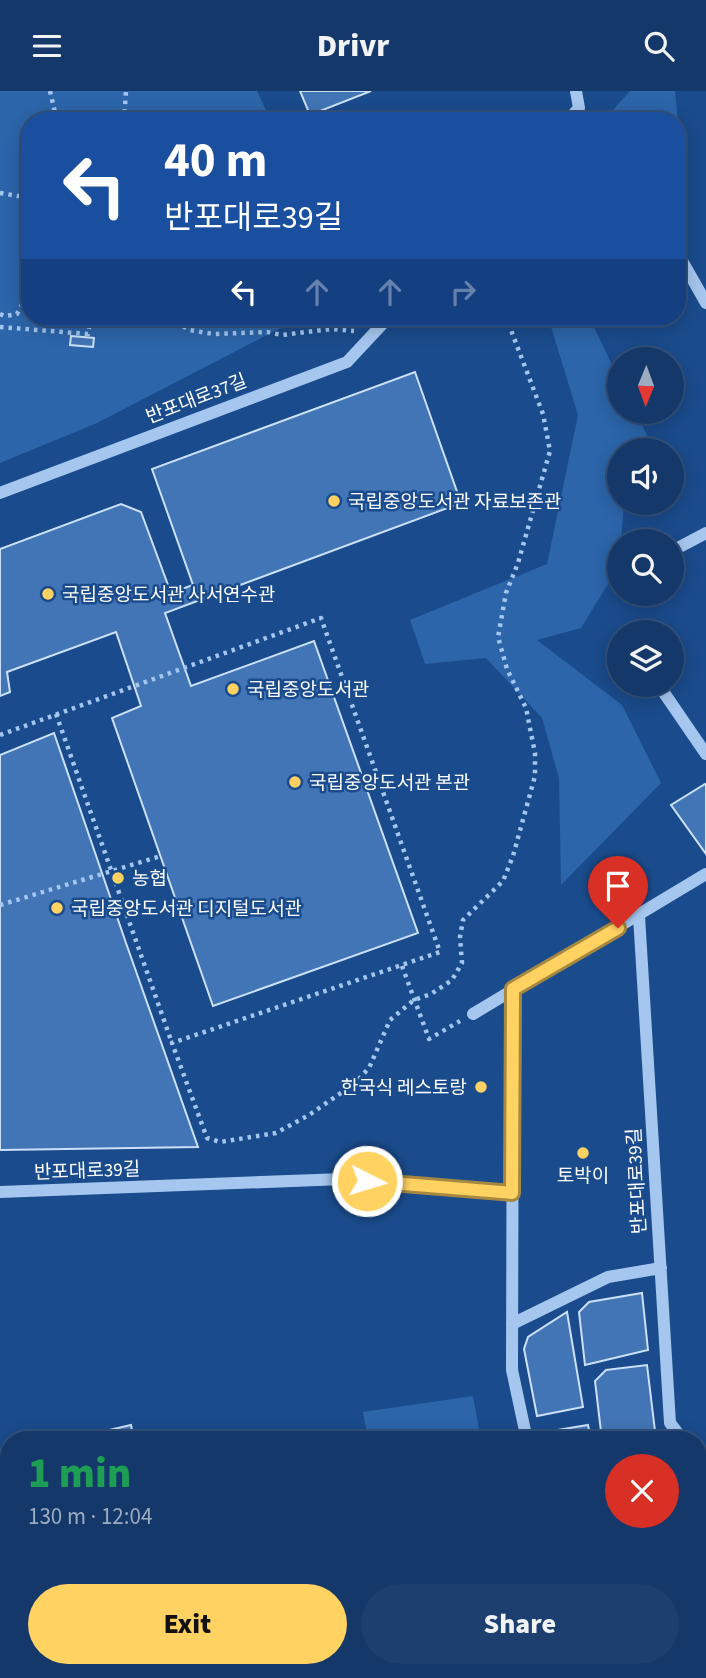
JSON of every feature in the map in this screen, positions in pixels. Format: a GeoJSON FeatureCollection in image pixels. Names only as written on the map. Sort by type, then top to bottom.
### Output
{"type":"FeatureCollection","features":[{"type":"Feature","properties":{"kind":"street"},"geometry":{"type":"LineString","coordinates":[[576,91],[579,109],[576,112]]}},
{"type":"Feature","properties":{"kind":"street"},"geometry":{"type":"LineString","coordinates":[[686,268],[706,303]]}},
{"type":"Feature","properties":{"kind":"street","name":"반포대로37길"},"geometry":{"type":"LineString","coordinates":[[0,492],[347,362],[380,326]]}},
{"type":"Feature","properties":{"kind":"street"},"geometry":{"type":"LineString","coordinates":[[684,545],[706,533]]}},
{"type":"Feature","properties":{"kind":"street"},"geometry":{"type":"LineString","coordinates":[[666,697],[706,754]]}},
{"type":"Feature","properties":{"kind":"street"},"geometry":{"type":"LineString","coordinates":[[472,1014],[706,874]]}},
{"type":"Feature","properties":{"kind":"street","name":"반포대로39길"},"geometry":{"type":"LineString","coordinates":[[639,916],[670,1423],[676,1431]]}},
{"type":"Feature","properties":{"kind":"street"},"geometry":{"type":"LineString","coordinates":[[513,989],[512,1370],[525,1431]]}},
{"type":"Feature","properties":{"kind":"street","name":"반포대로39길"},"geometry":{"type":"LineString","coordinates":[[0,1192],[343,1179],[512,1193]]}},
{"type":"Feature","properties":{"kind":"street"},"geometry":{"type":"LineString","coordinates":[[512,1324],[608,1277],[661,1268]]}},
{"type":"Feature","properties":{"kind":"path"},"geometry":{"type":"LineString","coordinates":[[50,91],[55,112]]}},
{"type":"Feature","properties":{"kind":"path"},"geometry":{"type":"LineString","coordinates":[[125,112],[126,91]]}},
{"type":"Feature","properties":{"kind":"path"},"geometry":{"type":"LineString","coordinates":[[0,193],[21,196]]}},
{"type":"Feature","properties":{"kind":"path"},"geometry":{"type":"LineString","coordinates":[[0,314],[17,314],[21,306]]}},
{"type":"Feature","properties":{"kind":"path"},"geometry":{"type":"LineString","coordinates":[[0,327],[89,334],[90,326]]}},
{"type":"Feature","properties":{"kind":"path"},"geometry":{"type":"LineString","coordinates":[[182,326],[188,330],[214,334],[282,335],[331,329],[372,335]]}},
{"type":"Feature","properties":{"kind":"path"},"geometry":{"type":"LineString","coordinates":[[57,714],[207,1138],[220,1142],[264,1136],[287,1128],[354,1084],[369,1068],[390,1020],[415,1000],[452,980],[462,963],[460,937],[463,920],[503,881],[535,776],[535,753],[527,708],[507,669],[498,637],[506,593],[518,563],[550,451],[543,414],[509,326]]}},
{"type":"Feature","properties":{"kind":"path"},"geometry":{"type":"LineString","coordinates":[[0,735],[321,618],[440,953],[172,1043]]}},
{"type":"Feature","properties":{"kind":"path"},"geometry":{"type":"LineString","coordinates":[[0,905],[160,856]]}},
{"type":"Feature","properties":{"kind":"path"},"geometry":{"type":"LineString","coordinates":[[402,966],[429,1039],[472,1014]]}},
{"type":"Feature","properties":{"kind":"shaded area"},"geometry":{"type":"Polygon","coordinates":[[[0,91],[257,91],[267,112],[21,112],[21,326],[285,326],[97,423],[0,463],[0,91]]]}},
{"type":"Feature","properties":{"kind":"shaded area"},"geometry":{"type":"Polygon","coordinates":[[[630,91],[675,91],[677,112],[611,112],[630,91]]]}},
{"type":"Feature","properties":{"kind":"shaded area"},"geometry":{"type":"Polygon","coordinates":[[[551,326],[593,326],[607,354],[607,424],[642,424],[647,435],[645,438],[607,438],[607,515],[623,515],[622,529],[607,529],[607,586],[581,628],[537,640],[607,694],[607,697],[612,697],[622,705],[661,783],[561,885],[559,778],[542,718],[486,658],[425,664],[410,620],[547,564],[578,415],[551,326]]]}},
{"type":"Feature","properties":{"kind":"shaded area"},"geometry":{"type":"Polygon","coordinates":[[[473,1396],[479,1431],[366,1431],[363,1412],[473,1396]]]}},
{"type":"Feature","properties":{"kind":"building"},"geometry":{"type":"Polygon","coordinates":[[[300,91],[371,91],[318,112],[309,112],[300,91]]]}},
{"type":"Feature","properties":{"kind":"building"},"geometry":{"type":"Polygon","coordinates":[[[71,336],[94,338],[93,347],[70,345],[71,336]]]}},
{"type":"Feature","properties":{"kind":"building","name":"국립중앙도서관"},"geometry":{"type":"Polygon","coordinates":[[[415,372],[461,503],[165,613],[191,686],[314,641],[418,933],[213,1006],[112,718],[141,706],[116,632],[7,672],[10,692],[0,696],[0,549],[121,504],[141,512],[171,593],[193,585],[152,469],[415,372]]]}},
{"type":"Feature","properties":{"kind":"building","name":"국립중앙도서관 디지털도서관"},"geometry":{"type":"Polygon","coordinates":[[[54,733],[198,1147],[0,1150],[0,755],[54,733]]]}},
{"type":"Feature","properties":{"kind":"building"},"geometry":{"type":"Polygon","coordinates":[[[706,785],[706,854],[671,805],[706,785]]]}},
{"type":"Feature","properties":{"kind":"building"},"geometry":{"type":"Polygon","coordinates":[[[642,1293],[648,1350],[585,1365],[579,1312],[589,1302],[642,1293]]]}},
{"type":"Feature","properties":{"kind":"building"},"geometry":{"type":"Polygon","coordinates":[[[567,1312],[583,1407],[537,1416],[524,1349],[528,1337],[567,1312]]]}},
{"type":"Feature","properties":{"kind":"building"},"geometry":{"type":"Polygon","coordinates":[[[647,1365],[655,1431],[601,1431],[595,1381],[606,1370],[647,1365]]]}},
{"type":"Feature","properties":{"kind":"building"},"geometry":{"type":"Polygon","coordinates":[[[131,1425],[132,1431],[105,1431],[131,1425]]]}},
{"type":"Feature","properties":{"kind":"building"},"geometry":{"type":"Polygon","coordinates":[[[588,1425],[589,1431],[551,1431],[588,1425]]]}},
{"type":"Feature","properties":{"kind":"place","name":"국립중앙도서관 자료보존관"},"geometry":{"type":"Point","coordinates":[334,501]}},
{"type":"Feature","properties":{"kind":"place","name":"국립중앙도서관 사서연수관"},"geometry":{"type":"Point","coordinates":[48,594]}},
{"type":"Feature","properties":{"kind":"place","name":"국립중앙도서관"},"geometry":{"type":"Point","coordinates":[233,689]}},
{"type":"Feature","properties":{"kind":"place","name":"국립중앙도서관 본관"},"geometry":{"type":"Point","coordinates":[295,782]}},
{"type":"Feature","properties":{"kind":"place","name":"농협"},"geometry":{"type":"Point","coordinates":[118,878]}},
{"type":"Feature","properties":{"kind":"place","name":"국립중앙도서관 디지털도서관"},"geometry":{"type":"Point","coordinates":[57,908]}},
{"type":"Feature","properties":{"kind":"place","name":"한국식 레스토랑"},"geometry":{"type":"Point","coordinates":[481,1087]}},
{"type":"Feature","properties":{"kind":"place","name":"토박이"},"geometry":{"type":"Point","coordinates":[583,1153]}},
{"type":"Feature","properties":{"kind":"route"},"geometry":{"type":"LineString","coordinates":[[367,1181],[512,1193],[513,989],[618,928]]}}]}
